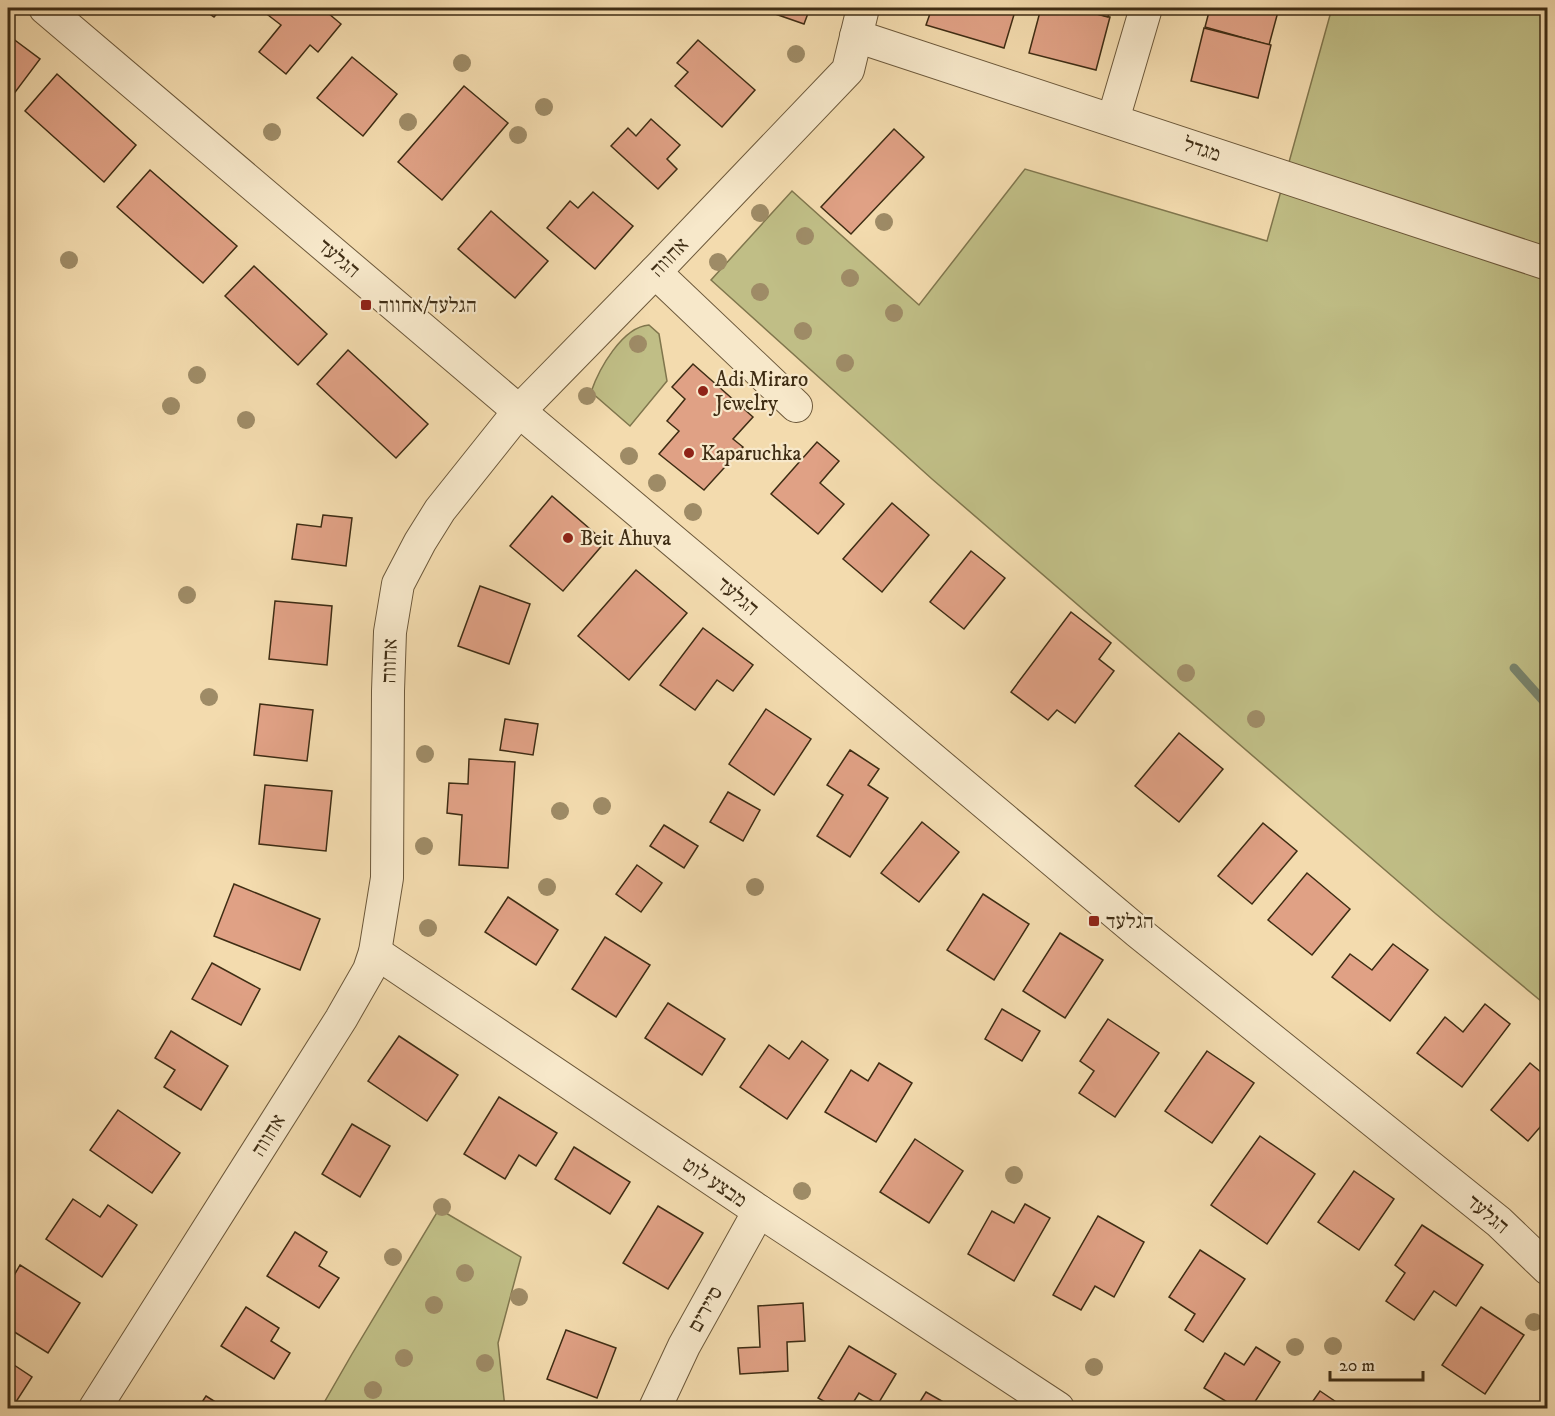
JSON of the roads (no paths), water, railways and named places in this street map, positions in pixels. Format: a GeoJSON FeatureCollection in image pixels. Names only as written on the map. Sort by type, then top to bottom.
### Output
{"type":"FeatureCollection","features":[{"type":"Feature","properties":{"kind":"street","name":"הגלעד"},"geometry":{"type":"LineString","coordinates":[[45,8],[1138,932],[1499,1222],[1548,1269]]}},
{"type":"Feature","properties":{"kind":"street"},"geometry":{"type":"LineString","coordinates":[[1113,120],[1146,8]]}},
{"type":"Feature","properties":{"kind":"street","name":"אחווה"},"geometry":{"type":"LineString","coordinates":[[95,1408],[341,1019],[369,970],[375,952],[387,878],[387,703],[390,632],[398,584],[420,542],[440,510],[519,411],[848,70],[860,22]]}},
{"type":"Feature","properties":{"kind":"street","name":"מגדל"},"geometry":{"type":"LineString","coordinates":[[860,22],[1113,120],[1548,264]]}},
{"type":"Feature","properties":{"kind":"street"},"geometry":{"type":"LineString","coordinates":[[655,272],[796,406]]}},
{"type":"Feature","properties":{"kind":"street","name":"מבצע לוט"},"geometry":{"type":"LineString","coordinates":[[375,952],[759,1211],[1058,1408]]}},
{"type":"Feature","properties":{"kind":"street","name":"סיירים"},"geometry":{"type":"LineString","coordinates":[[655,1408],[684,1346],[759,1211]]}},
{"type":"Feature","properties":{"kind":"waterway"},"geometry":{"type":"LineString","coordinates":[[1514,668],[1548,706]]}},
{"type":"Feature","properties":{"kind":"place","name":"הגלעד/אחווה"},"geometry":{"type":"Point","coordinates":[366,305]}},
{"type":"Feature","properties":{"kind":"place","name":"Adi Miraro Jewelry"},"geometry":{"type":"Point","coordinates":[703,391]}},
{"type":"Feature","properties":{"kind":"place","name":"Kaparuchka"},"geometry":{"type":"Point","coordinates":[689,453]}},
{"type":"Feature","properties":{"kind":"place","name":"Beit Ahuva"},"geometry":{"type":"Point","coordinates":[568,538]}},
{"type":"Feature","properties":{"kind":"place","name":"הגלעד"},"geometry":{"type":"Point","coordinates":[1094,921]}}]}
